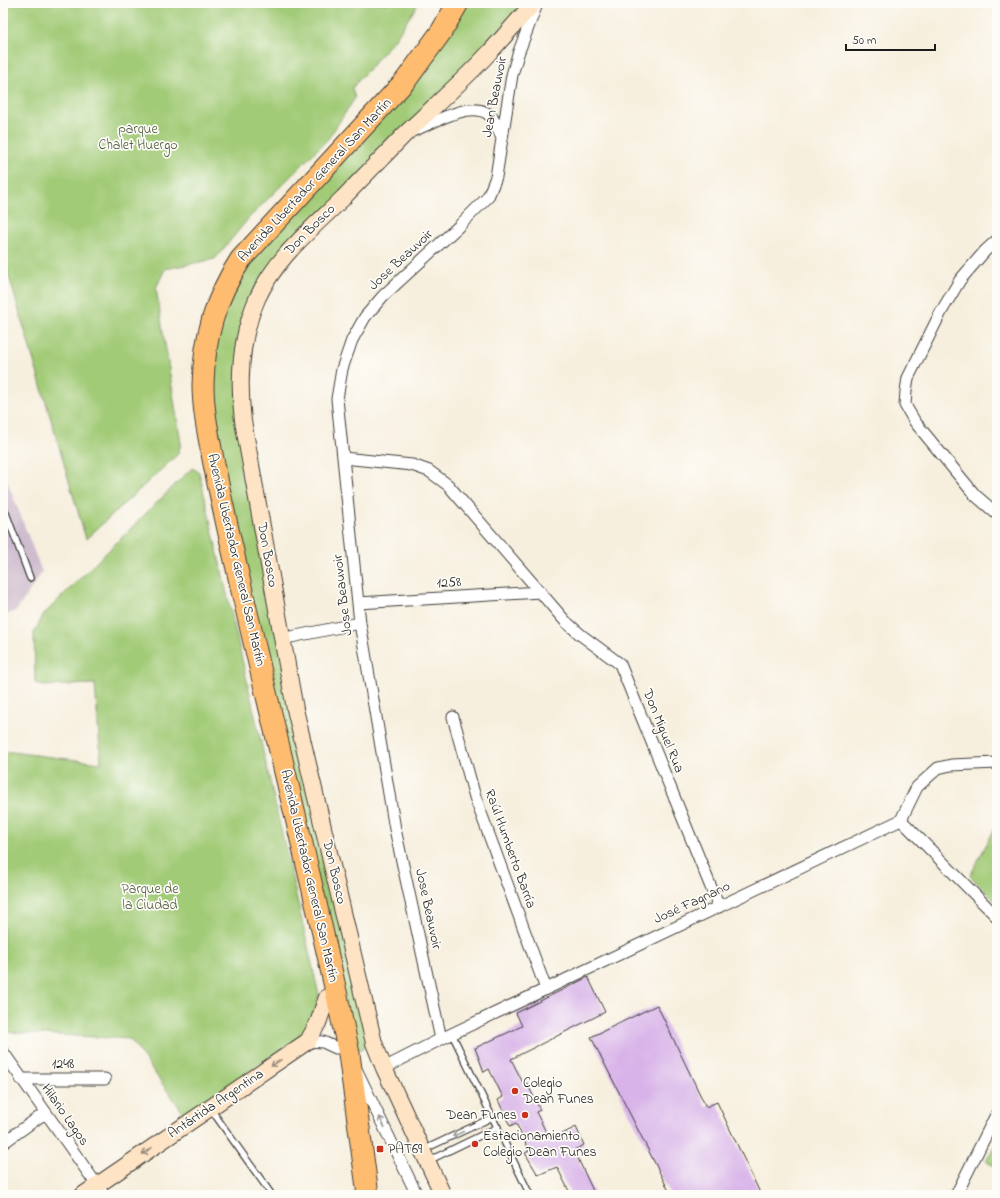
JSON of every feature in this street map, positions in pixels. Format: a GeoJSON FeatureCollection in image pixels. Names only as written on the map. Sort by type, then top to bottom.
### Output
{"type":"FeatureCollection","features":[{"type":"Feature","properties":{"kind":"highway","name":"Avenida Libertador General San Martín"},"geometry":{"type":"LineString","coordinates":[[342,1051],[268,760],[199,446],[191,377],[194,347],[203,314],[213,287],[226,261],[263,216],[355,121],[407,61],[426,35],[442,3]]}},
{"type":"Feature","properties":{"kind":"highway","name":"Avenida Libertador General San Martín"},"geometry":{"type":"LineString","coordinates":[[366,1187],[325,944],[218,488],[207,432],[203,387],[205,353],[210,326],[228,277],[241,259],[406,80],[441,32],[458,3]]}},
{"type":"Feature","properties":{"kind":"main road","name":"Don Bosco"},"geometry":{"type":"LineString","coordinates":[[443,1195],[384,1068],[374,1043],[295,709],[281,639],[243,421],[240,398],[240,375],[243,348],[248,324],[257,299],[270,275],[289,250],[322,219],[404,135],[487,55],[534,3]]}},
{"type":"Feature","properties":{"kind":"main road","name":"Antártida Argentina"},"geometry":{"type":"LineString","coordinates":[[83,1195],[100,1190],[210,1108],[308,1041],[318,1023],[327,996]]}},
{"type":"Feature","properties":{"kind":"street","name":"Jean Beauvoir"},"geometry":{"type":"LineString","coordinates":[[488,197],[496,178],[512,75],[518,54],[537,3]]}},
{"type":"Feature","properties":{"kind":"street"},"geometry":{"type":"LineString","coordinates":[[404,135],[463,110],[474,109],[486,112],[493,119],[502,138]]}},
{"type":"Feature","properties":{"kind":"street","name":"Jose Beauvoir"},"geometry":{"type":"LineString","coordinates":[[441,1039],[395,829],[360,623],[337,400],[342,369],[352,340],[365,317],[383,296],[459,226],[488,197]]}},
{"type":"Feature","properties":{"kind":"street"},"geometry":{"type":"LineString","coordinates":[[997,240],[985,251],[960,280],[941,312],[908,378],[905,405],[915,422],[975,495],[997,514]]}},
{"type":"Feature","properties":{"kind":"street","name":"Don Miguel Rua"},"geometry":{"type":"LineString","coordinates":[[343,458],[412,465],[429,471],[448,485],[571,626],[620,664],[719,907]]}},
{"type":"Feature","properties":{"kind":"street","name":"1258"},"geometry":{"type":"LineString","coordinates":[[358,603],[541,592]]}},
{"type":"Feature","properties":{"kind":"street"},"geometry":{"type":"LineString","coordinates":[[281,639],[360,623]]}},
{"type":"Feature","properties":{"kind":"street","name":"Raúl Humberto Barría"},"geometry":{"type":"LineString","coordinates":[[453,718],[475,797],[546,989]]}},
{"type":"Feature","properties":{"kind":"street"},"geometry":{"type":"LineString","coordinates":[[997,763],[951,765],[938,768],[917,787],[901,820],[997,917]]}},
{"type":"Feature","properties":{"kind":"street","name":"José Fagnano"},"geometry":{"type":"LineString","coordinates":[[384,1068],[441,1039],[901,820]]}},
{"type":"Feature","properties":{"kind":"street"},"geometry":{"type":"LineString","coordinates":[[308,1041],[323,1042],[342,1051],[417,1195]]}},
{"type":"Feature","properties":{"kind":"street","name":"Hilario Lagos"},"geometry":{"type":"LineString","coordinates":[[3,1052],[100,1190]]}},
{"type":"Feature","properties":{"kind":"street","name":"1248"},"geometry":{"type":"LineString","coordinates":[[22,1079],[105,1078]]}},
{"type":"Feature","properties":{"kind":"street"},"geometry":{"type":"LineString","coordinates":[[3,1143],[45,1113]]}},
{"type":"Feature","properties":{"kind":"street"},"geometry":{"type":"LineString","coordinates":[[956,1195],[997,1113]]}},
{"type":"Feature","properties":{"kind":"lane"},"geometry":{"type":"LineString","coordinates":[[3,505],[30,578]]}},
{"type":"Feature","properties":{"kind":"lane"},"geometry":{"type":"LineString","coordinates":[[452,1034],[530,1195]]}},
{"type":"Feature","properties":{"kind":"lane"},"geometry":{"type":"LineString","coordinates":[[342,1051],[360,1092]]}},
{"type":"Feature","properties":{"kind":"lane"},"geometry":{"type":"LineString","coordinates":[[210,1108],[272,1195]]}},
{"type":"Feature","properties":{"kind":"lane"},"geometry":{"type":"LineString","coordinates":[[425,1155],[493,1117]]}},
{"type":"Feature","properties":{"kind":"lane"},"geometry":{"type":"LineString","coordinates":[[425,1155],[498,1128]]}},
{"type":"Feature","properties":{"kind":"shaded area"},"geometry":{"type":"Polygon","coordinates":[[[3,470],[42,572],[17,610],[3,617],[3,470]]]}},
{"type":"Feature","properties":{"kind":"green space","name":"parque Chalet Huergo"},"geometry":{"type":"Polygon","coordinates":[[[3,3],[419,3],[394,40],[352,88],[355,98],[328,139],[248,219],[215,259],[165,269],[156,288],[181,443],[178,454],[86,539],[3,256],[3,3]]]}},
{"type":"Feature","properties":{"kind":"green space"},"geometry":{"type":"Polygon","coordinates":[[[458,3],[534,3],[270,275],[240,375],[281,639],[374,1043],[349,1054],[207,432],[218,304],[458,3]]]}},
{"type":"Feature","properties":{"kind":"green space","name":"Parque de la Ciudad"},"geometry":{"type":"Polygon","coordinates":[[[192,468],[199,472],[319,995],[314,1018],[303,1035],[185,1115],[130,1039],[4,1032],[3,1030],[3,751],[101,763],[95,684],[43,686],[35,683],[34,633],[43,615],[192,468]]]}},
{"type":"Feature","properties":{"kind":"green space"},"geometry":{"type":"Polygon","coordinates":[[[997,824],[997,903],[970,876],[997,824]]]}},
{"type":"Feature","properties":{"kind":"green space"},"geometry":{"type":"Polygon","coordinates":[[[997,1141],[997,1169],[986,1161],[997,1141]]]}},
{"type":"Feature","properties":{"kind":"building","name":"Colegio Dean Funes"},"geometry":{"type":"Polygon","coordinates":[[[588,977],[605,1012],[511,1059],[524,1085],[527,1083],[540,1110],[536,1112],[550,1140],[576,1127],[584,1145],[574,1150],[595,1195],[571,1195],[557,1167],[538,1175],[525,1153],[529,1151],[516,1123],[510,1126],[498,1100],[503,1097],[489,1069],[484,1072],[475,1048],[522,1026],[516,1013],[588,977]]]}},
{"type":"Feature","properties":{"kind":"building"},"geometry":{"type":"Polygon","coordinates":[[[657,1005],[706,1107],[717,1102],[761,1195],[671,1195],[591,1037],[657,1005]]]}},
{"type":"Feature","properties":{"kind":"place","name":"Colegio Dean Funes"},"geometry":{"type":"Point","coordinates":[515,1091]}},
{"type":"Feature","properties":{"kind":"place","name":"Dean Funes"},"geometry":{"type":"Point","coordinates":[525,1115]}},
{"type":"Feature","properties":{"kind":"place","name":"Estacionamiento Colegio Dean Funes"},"geometry":{"type":"Point","coordinates":[475,1144]}},
{"type":"Feature","properties":{"kind":"place","name":"PAT69"},"geometry":{"type":"Point","coordinates":[380,1149]}}]}
